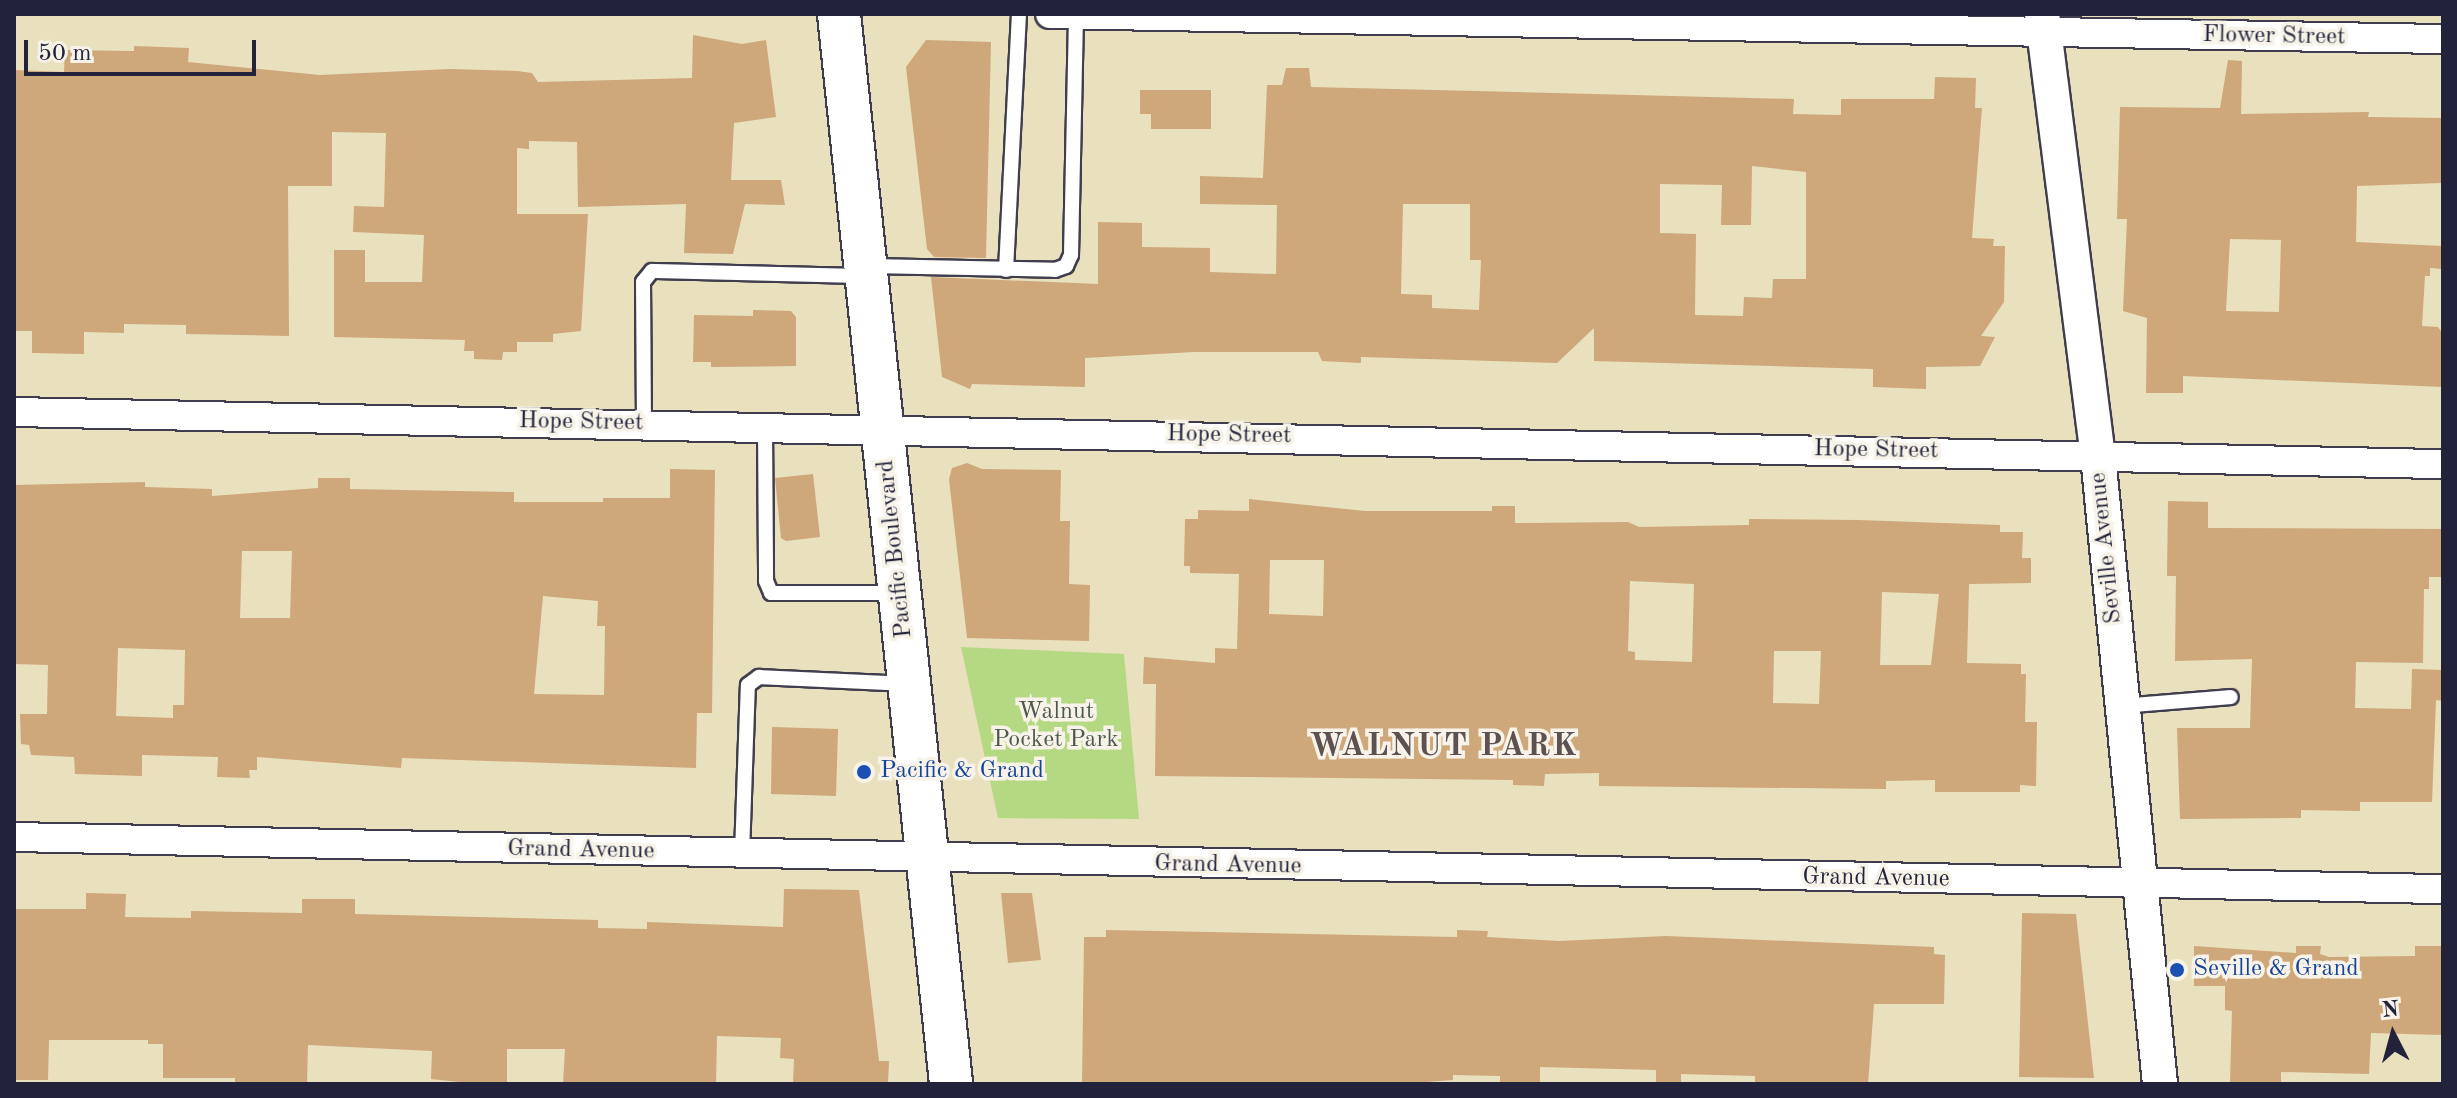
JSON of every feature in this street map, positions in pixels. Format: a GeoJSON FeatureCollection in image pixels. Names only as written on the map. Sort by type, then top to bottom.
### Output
{"type":"FeatureCollection","features":[{"type":"Feature","properties":{"kind":"main road","name":"Pacific Boulevard"},"geometry":{"type":"LineString","coordinates":[[839,14],[951,1084]]}},
{"type":"Feature","properties":{"kind":"street","name":"Flower Street"},"geometry":{"type":"LineString","coordinates":[[1050,14],[2043,24],[2443,39]]}},
{"type":"Feature","properties":{"kind":"street","name":"Seville Avenue"},"geometry":{"type":"LineString","coordinates":[[2043,24],[2098,456],[2160,1084]]}},
{"type":"Feature","properties":{"kind":"street","name":"Hope Street"},"geometry":{"type":"LineString","coordinates":[[14,412],[884,428],[2443,464]]}},
{"type":"Feature","properties":{"kind":"street","name":"Grand Avenue"},"geometry":{"type":"LineString","coordinates":[[14,837],[2139,885],[2443,889]]}},
{"type":"Feature","properties":{"kind":"lane"},"geometry":{"type":"LineString","coordinates":[[1006,270],[1019,14]]}},
{"type":"Feature","properties":{"kind":"lane"},"geometry":{"type":"LineString","coordinates":[[644,424],[643,282],[652,271],[1055,270],[1066,266],[1071,255],[1076,15]]}},
{"type":"Feature","properties":{"kind":"lane"},"geometry":{"type":"LineString","coordinates":[[765,426],[766,581],[771,593],[901,593]]}},
{"type":"Feature","properties":{"kind":"lane"},"geometry":{"type":"LineString","coordinates":[[742,855],[748,685],[759,677],[910,684]]}},
{"type":"Feature","properties":{"kind":"lane"},"geometry":{"type":"LineString","coordinates":[[2122,706],[2231,697]]}},
{"type":"Feature","properties":{"kind":"green space","name":"Walnut Pocket Park"},"geometry":{"type":"Polygon","coordinates":[[[961,647],[1124,654],[1139,819],[998,818],[961,647]]]}},
{"type":"Feature","properties":{"kind":"building"},"geometry":{"type":"Polygon","coordinates":[[[693,35],[742,44],[766,40],[776,117],[734,123],[731,180],[781,180],[785,205],[745,204],[733,254],[684,253],[686,204],[578,207],[577,142],[529,141],[529,149],[517,148],[517,214],[588,214],[581,331],[553,334],[553,342],[517,342],[517,352],[503,352],[502,360],[474,359],[474,351],[464,351],[465,340],[334,337],[334,250],[365,250],[365,282],[422,282],[424,235],[353,232],[354,206],[384,207],[386,133],[332,132],[332,186],[288,186],[289,336],[186,334],[186,325],[124,324],[124,333],[84,332],[84,354],[32,353],[32,331],[14,331],[14,70],[64,72],[65,50],[134,51],[134,46],[189,48],[188,62],[320,75],[450,69],[532,73],[538,82],[692,78],[693,35]]]}},
{"type":"Feature","properties":{"kind":"building"},"geometry":{"type":"Polygon","coordinates":[[[926,40],[991,42],[986,258],[934,257],[927,249],[906,67],[926,40]]]}},
{"type":"Feature","properties":{"kind":"building"},"geometry":{"type":"Polygon","coordinates":[[[2228,60],[2242,61],[2241,114],[2369,112],[2368,117],[2443,118],[2441,183],[2357,186],[2356,242],[2443,246],[2443,269],[2430,268],[2430,276],[2425,276],[2422,326],[2438,327],[2443,334],[2443,387],[2183,376],[2183,393],[2146,393],[2147,318],[2123,311],[2127,219],[2117,219],[2120,107],[2220,108],[2228,60]],[[2230,239],[2226,311],[2279,312],[2281,240],[2230,239]]]}},
{"type":"Feature","properties":{"kind":"building"},"geometry":{"type":"Polygon","coordinates":[[[1286,68],[1309,68],[1311,87],[1794,99],[1793,114],[1841,115],[1841,99],[1934,99],[1935,77],[1976,78],[1975,108],[1982,108],[1972,238],[1994,239],[1993,246],[2005,246],[2004,302],[1981,336],[1995,337],[1980,366],[1926,367],[1926,389],[1873,387],[1873,369],[1594,361],[1594,328],[1557,363],[1361,357],[1361,363],[1322,361],[1318,352],[1194,352],[1085,358],[1085,387],[972,384],[970,389],[942,377],[931,277],[1098,284],[1098,222],[1142,223],[1142,247],[1210,248],[1210,272],[1276,274],[1277,205],[1200,204],[1200,176],[1263,178],[1267,85],[1282,85],[1286,68]],[[1752,166],[1751,225],[1721,225],[1722,185],[1660,184],[1660,233],[1696,234],[1695,315],[1743,316],[1744,297],[1772,298],[1773,279],[1806,279],[1806,172],[1752,166]],[[1403,204],[1401,294],[1432,295],[1432,308],[1479,310],[1481,260],[1470,260],[1470,204],[1403,204]]]}},
{"type":"Feature","properties":{"kind":"building"},"geometry":{"type":"Polygon","coordinates":[[[1140,90],[1211,90],[1211,129],[1151,129],[1151,114],[1140,114],[1140,90]]]}},
{"type":"Feature","properties":{"kind":"building"},"geometry":{"type":"Polygon","coordinates":[[[753,310],[791,311],[796,317],[796,366],[711,367],[711,362],[693,362],[694,315],[753,316],[753,310]]]}},
{"type":"Feature","properties":{"kind":"building"},"geometry":{"type":"Polygon","coordinates":[[[967,463],[982,469],[1061,470],[1060,521],[1070,521],[1069,584],[1090,585],[1089,641],[967,638],[949,479],[952,468],[967,463]]]}},
{"type":"Feature","properties":{"kind":"building"},"geometry":{"type":"Polygon","coordinates":[[[670,469],[715,470],[712,713],[697,713],[696,768],[402,758],[401,768],[257,757],[257,770],[249,770],[250,778],[217,777],[218,757],[142,755],[142,776],[75,774],[74,757],[31,755],[29,745],[21,744],[20,714],[47,714],[48,665],[14,664],[14,485],[145,482],[145,487],[212,489],[212,496],[318,488],[318,478],[350,478],[350,489],[514,492],[514,502],[670,498],[670,469]],[[242,551],[240,618],[290,618],[292,551],[242,551]],[[543,596],[534,694],[604,695],[605,626],[597,626],[598,601],[543,596]],[[118,648],[116,716],[173,718],[173,705],[184,705],[185,650],[118,648]]]}},
{"type":"Feature","properties":{"kind":"building"},"geometry":{"type":"Polygon","coordinates":[[[813,474],[820,537],[786,541],[781,538],[775,478],[813,474]]]}},
{"type":"Feature","properties":{"kind":"building"},"geometry":{"type":"Polygon","coordinates":[[[1249,499],[1365,511],[1492,511],[1492,506],[1515,506],[1515,523],[1628,522],[1639,527],[1749,525],[1749,519],[1858,520],[2000,525],[2000,532],[2023,532],[2022,558],[2031,558],[2031,583],[1969,584],[1967,663],[2021,664],[2021,674],[2026,674],[2025,722],[2037,722],[2036,786],[2020,785],[2020,792],[1935,792],[1935,780],[1886,781],[1886,789],[1599,786],[1599,773],[1545,774],[1544,786],[1513,785],[1513,780],[1155,776],[1156,684],[1143,684],[1144,657],[1215,663],[1215,648],[1237,649],[1239,574],[1190,573],[1190,566],[1184,566],[1185,519],[1198,519],[1198,510],[1249,511],[1249,499]],[[1270,560],[1269,614],[1323,616],[1324,560],[1270,560]],[[1630,581],[1628,651],[1635,652],[1635,660],[1692,662],[1694,584],[1630,581]],[[1882,592],[1880,665],[1931,665],[1939,594],[1882,592]],[[1774,651],[1773,703],[1819,704],[1821,651],[1774,651]]]}},
{"type":"Feature","properties":{"kind":"building"},"geometry":{"type":"Polygon","coordinates":[[[2168,501],[2208,502],[2208,528],[2443,529],[2443,577],[2429,577],[2429,589],[2424,589],[2423,663],[2356,662],[2355,708],[2411,709],[2412,669],[2443,670],[2443,701],[2436,700],[2432,802],[2360,802],[2360,811],[2301,810],[2301,818],[2180,819],[2177,728],[2250,728],[2252,659],[2175,661],[2176,576],[2167,576],[2168,501]]]}},
{"type":"Feature","properties":{"kind":"building"},"geometry":{"type":"Polygon","coordinates":[[[772,727],[838,729],[836,796],[771,794],[772,727]]]}},
{"type":"Feature","properties":{"kind":"building"},"geometry":{"type":"Polygon","coordinates":[[[784,889],[859,890],[879,1061],[889,1061],[888,1084],[793,1084],[794,1059],[780,1058],[781,1038],[717,1036],[716,1084],[563,1084],[565,1049],[507,1049],[507,1084],[478,1084],[431,1079],[432,1051],[308,1045],[307,1084],[235,1084],[235,1078],[163,1078],[163,1044],[148,1044],[148,1040],[49,1040],[48,1080],[14,1080],[15,909],[86,909],[86,893],[126,894],[125,917],[191,918],[191,911],[302,913],[302,899],[355,899],[355,914],[598,920],[598,928],[647,929],[647,922],[783,927],[784,889]]]}},
{"type":"Feature","properties":{"kind":"building"},"geometry":{"type":"Polygon","coordinates":[[[1001,893],[1032,893],[1041,960],[1008,963],[1001,893]]]}},
{"type":"Feature","properties":{"kind":"building"},"geometry":{"type":"Polygon","coordinates":[[[2022,913],[2076,914],[2094,1078],[2019,1077],[2022,913]]]}},
{"type":"Feature","properties":{"kind":"building"},"geometry":{"type":"Polygon","coordinates":[[[1106,930],[1457,937],[1457,930],[1488,931],[1487,937],[1559,941],[1666,936],[1934,947],[1934,954],[1945,955],[1944,1004],[1874,1004],[1868,1084],[1755,1084],[1755,1076],[1681,1074],[1681,1084],[1656,1084],[1656,1070],[1540,1067],[1540,1084],[1500,1084],[1500,1076],[1453,1075],[1453,1080],[1399,1084],[1082,1084],[1084,937],[1106,937],[1106,930]]]}},
{"type":"Feature","properties":{"kind":"building"},"geometry":{"type":"Polygon","coordinates":[[[2194,946],[2296,953],[2296,946],[2321,946],[2320,954],[2329,957],[2415,956],[2415,946],[2443,946],[2443,1035],[2371,1033],[2369,1074],[2281,1072],[2281,1084],[2230,1082],[2232,1011],[2225,1010],[2225,986],[2194,986],[2194,946]]]}},
{"type":"Feature","properties":{"kind":"place","name":"Pacific & Grand"},"geometry":{"type":"Point","coordinates":[864,772]}},
{"type":"Feature","properties":{"kind":"place","name":"Seville & Grand"},"geometry":{"type":"Point","coordinates":[2177,970]}},
{"type":"Feature","properties":{"kind":"district","name":"WALNUT PARK"},"geometry":{"type":"Point","coordinates":[1444,747]}}]}
